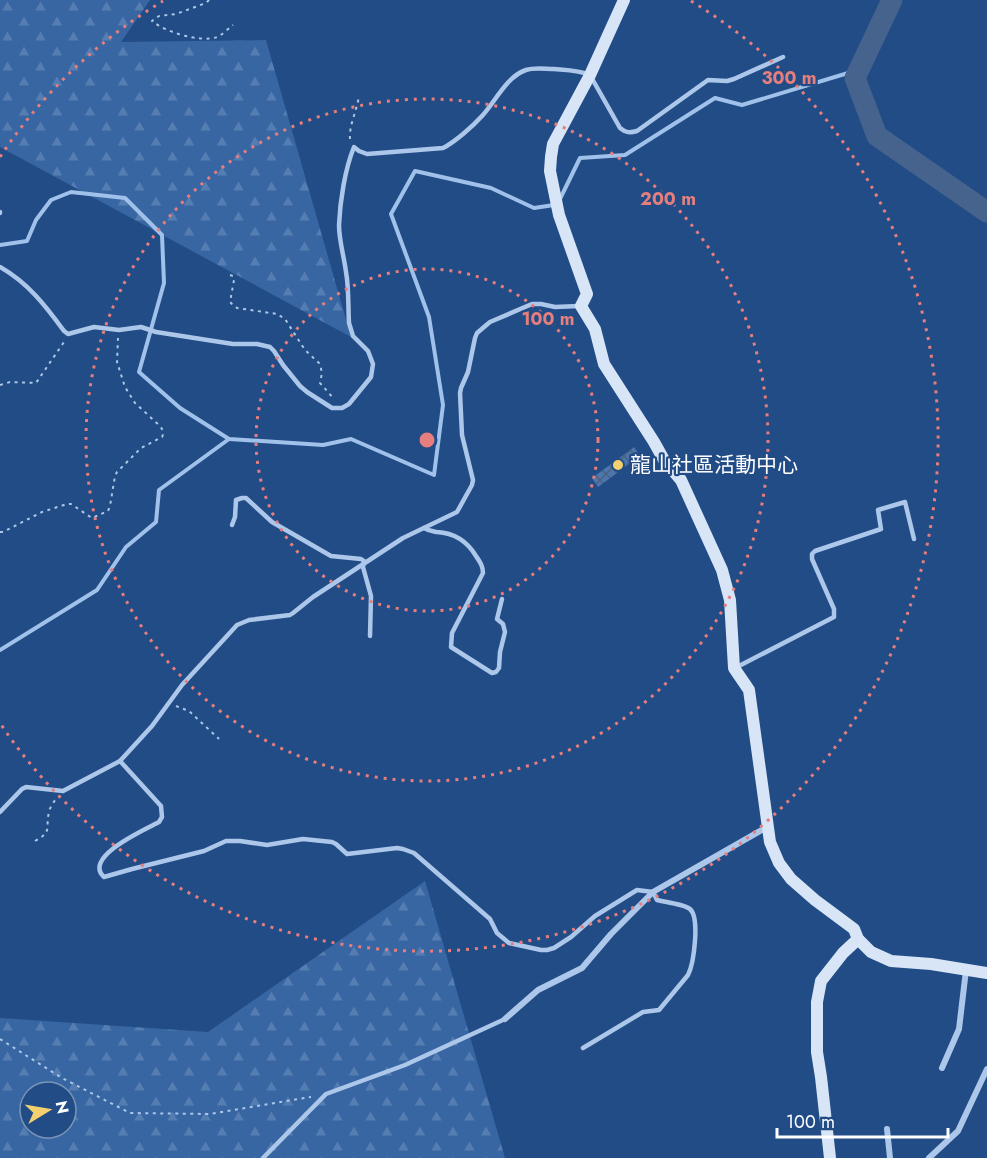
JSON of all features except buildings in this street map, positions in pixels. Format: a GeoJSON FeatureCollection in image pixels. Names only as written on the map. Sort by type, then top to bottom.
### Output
{"type":"FeatureCollection","features":[{"type":"Feature","properties":{"kind":"street"},"geometry":{"type":"LineString","coordinates":[[624,0],[590,75],[554,144],[550,171],[559,212],[586,294],[581,306],[595,329],[604,364],[664,460],[681,480],[722,570],[730,600],[734,668],[749,690],[770,842],[779,864],[790,879],[854,929],[858,939],[871,952],[891,961],[931,964],[987,973]]}},
{"type":"Feature","properties":{"kind":"street"},"geometry":{"type":"LineString","coordinates":[[505,1019],[538,990],[582,968],[611,934],[653,892],[767,827]]}},
{"type":"Feature","properties":{"kind":"street"},"geometry":{"type":"LineString","coordinates":[[830,1158],[817,1052],[817,1002],[821,981],[843,953],[858,939]]}},
{"type":"Feature","properties":{"kind":"street"},"geometry":{"type":"LineString","coordinates":[[942,1068],[959,1029],[966,970]]}},
{"type":"Feature","properties":{"kind":"street"},"geometry":{"type":"LineString","coordinates":[[929,1158],[958,1131],[987,1069]]}},
{"type":"Feature","properties":{"kind":"street"},"geometry":{"type":"LineString","coordinates":[[887,1129],[890,1158]]}},
{"type":"Feature","properties":{"kind":"lane"},"geometry":{"type":"LineString","coordinates":[[0,267],[23,282],[68,334],[93,327],[118,330],[141,327],[156,332],[233,344],[257,344],[270,347],[307,392],[332,408],[342,408],[349,404],[371,378],[373,364],[368,351],[353,336],[349,323],[348,282],[339,226],[347,164],[354,147],[367,154],[443,148],[480,118],[501,91],[521,72],[538,68],[582,71],[590,75],[620,128],[630,133],[708,80],[728,81],[783,57]]}},
{"type":"Feature","properties":{"kind":"lane"},"geometry":{"type":"LineString","coordinates":[[0,812],[26,787],[61,791],[120,761],[152,726],[182,685],[237,626],[249,620],[290,615],[313,597],[404,538],[457,512],[472,485],[472,474],[462,435],[460,393],[468,372],[473,342],[477,333],[490,322],[531,304],[555,307],[581,306]]}},
{"type":"Feature","properties":{"kind":"lane"},"geometry":{"type":"LineString","coordinates":[[232,525],[236,500],[246,498],[272,522],[331,556],[364,561],[371,596],[370,636]]}},
{"type":"Feature","properties":{"kind":"lane"},"geometry":{"type":"LineString","coordinates":[[734,668],[834,618],[834,609],[812,559],[815,551],[881,529],[878,510],[905,502],[914,539]]}},
{"type":"Feature","properties":{"kind":"lane"},"geometry":{"type":"LineString","coordinates":[[424,528],[459,538],[470,547],[482,564],[483,573],[452,633],[451,647],[492,673],[499,668],[505,632],[503,624],[497,618],[501,599]]}},
{"type":"Feature","properties":{"kind":"lane"},"geometry":{"type":"LineString","coordinates":[[120,761],[161,806],[162,817],[159,822],[120,843],[103,859],[99,873],[104,877],[204,851],[226,841],[267,845],[303,840],[332,842],[347,854],[403,849],[414,853],[490,919],[496,933],[509,943],[541,950],[554,948],[595,916],[633,891],[653,892],[657,900],[687,907],[695,921],[694,953],[690,971],[659,1010],[643,1012],[583,1048]]}},
{"type":"Feature","properties":{"kind":"lane"},"geometry":{"type":"LineString","coordinates":[[263,1158],[326,1094],[405,1065],[505,1019]]}},
{"type":"Feature","properties":{"kind":"path"},"geometry":{"type":"LineString","coordinates":[[209,0],[176,14],[159,16],[152,21],[159,27],[200,40],[218,36],[233,26]]}},
{"type":"Feature","properties":{"kind":"path"},"geometry":{"type":"LineString","coordinates":[[354,147],[350,142],[350,132],[359,96]]}},
{"type":"Feature","properties":{"kind":"path"},"geometry":{"type":"LineString","coordinates":[[230,275],[234,280],[231,304],[237,308],[277,314],[285,319],[305,350],[320,364],[322,374],[320,382],[342,408]]}},
{"type":"Feature","properties":{"kind":"path"},"geometry":{"type":"LineString","coordinates":[[0,532],[42,512],[67,504],[71,504],[92,518],[108,511],[117,472],[141,448],[162,437],[160,426],[135,403],[125,387],[117,362],[118,330]]}},
{"type":"Feature","properties":{"kind":"path"},"geometry":{"type":"LineString","coordinates":[[0,385],[10,382],[36,383],[68,334]]}},
{"type":"Feature","properties":{"kind":"path"},"geometry":{"type":"LineString","coordinates":[[167,704],[189,711],[219,739]]}},
{"type":"Feature","properties":{"kind":"path"},"geometry":{"type":"LineString","coordinates":[[35,841],[46,835],[50,809],[61,791]]}},
{"type":"Feature","properties":{"kind":"path"},"geometry":{"type":"LineString","coordinates":[[0,1039],[62,1078],[130,1113],[210,1114],[326,1094]]}},
{"type":"Feature","properties":{"kind":"green space"},"geometry":{"type":"Polygon","coordinates":[[[0,0],[150,0],[121,42],[266,40],[351,337],[0,147],[0,0]]]}},
{"type":"Feature","properties":{"kind":"green space"},"geometry":{"type":"Polygon","coordinates":[[[425,881],[505,1158],[0,1158],[0,1018],[208,1032],[425,881]]]}},
{"type":"Feature","properties":{"kind":"waterway"},"geometry":{"type":"LineString","coordinates":[[892,0],[855,78],[877,136],[987,212]]}},
{"type":"Feature","properties":{"kind":"waterway"},"geometry":{"type":"LineString","coordinates":[[559,201],[580,158],[625,155],[715,98],[742,105],[858,70]]}},
{"type":"Feature","properties":{"kind":"waterway"},"geometry":{"type":"LineString","coordinates":[[0,245],[27,241],[36,220],[51,200],[71,192],[125,198],[162,235],[164,283],[139,372],[180,408],[229,439],[323,445],[351,439],[434,475],[443,405],[429,317],[391,214],[415,171],[491,188],[534,208],[554,205]]}},
{"type":"Feature","properties":{"kind":"waterway"},"geometry":{"type":"LineString","coordinates":[[0,650],[97,590],[126,547],[156,522],[159,490],[229,439]]}},
{"type":"Feature","properties":{"kind":"place","name":"龍山社區活動中心"},"geometry":{"type":"Point","coordinates":[618,465]}}]}
